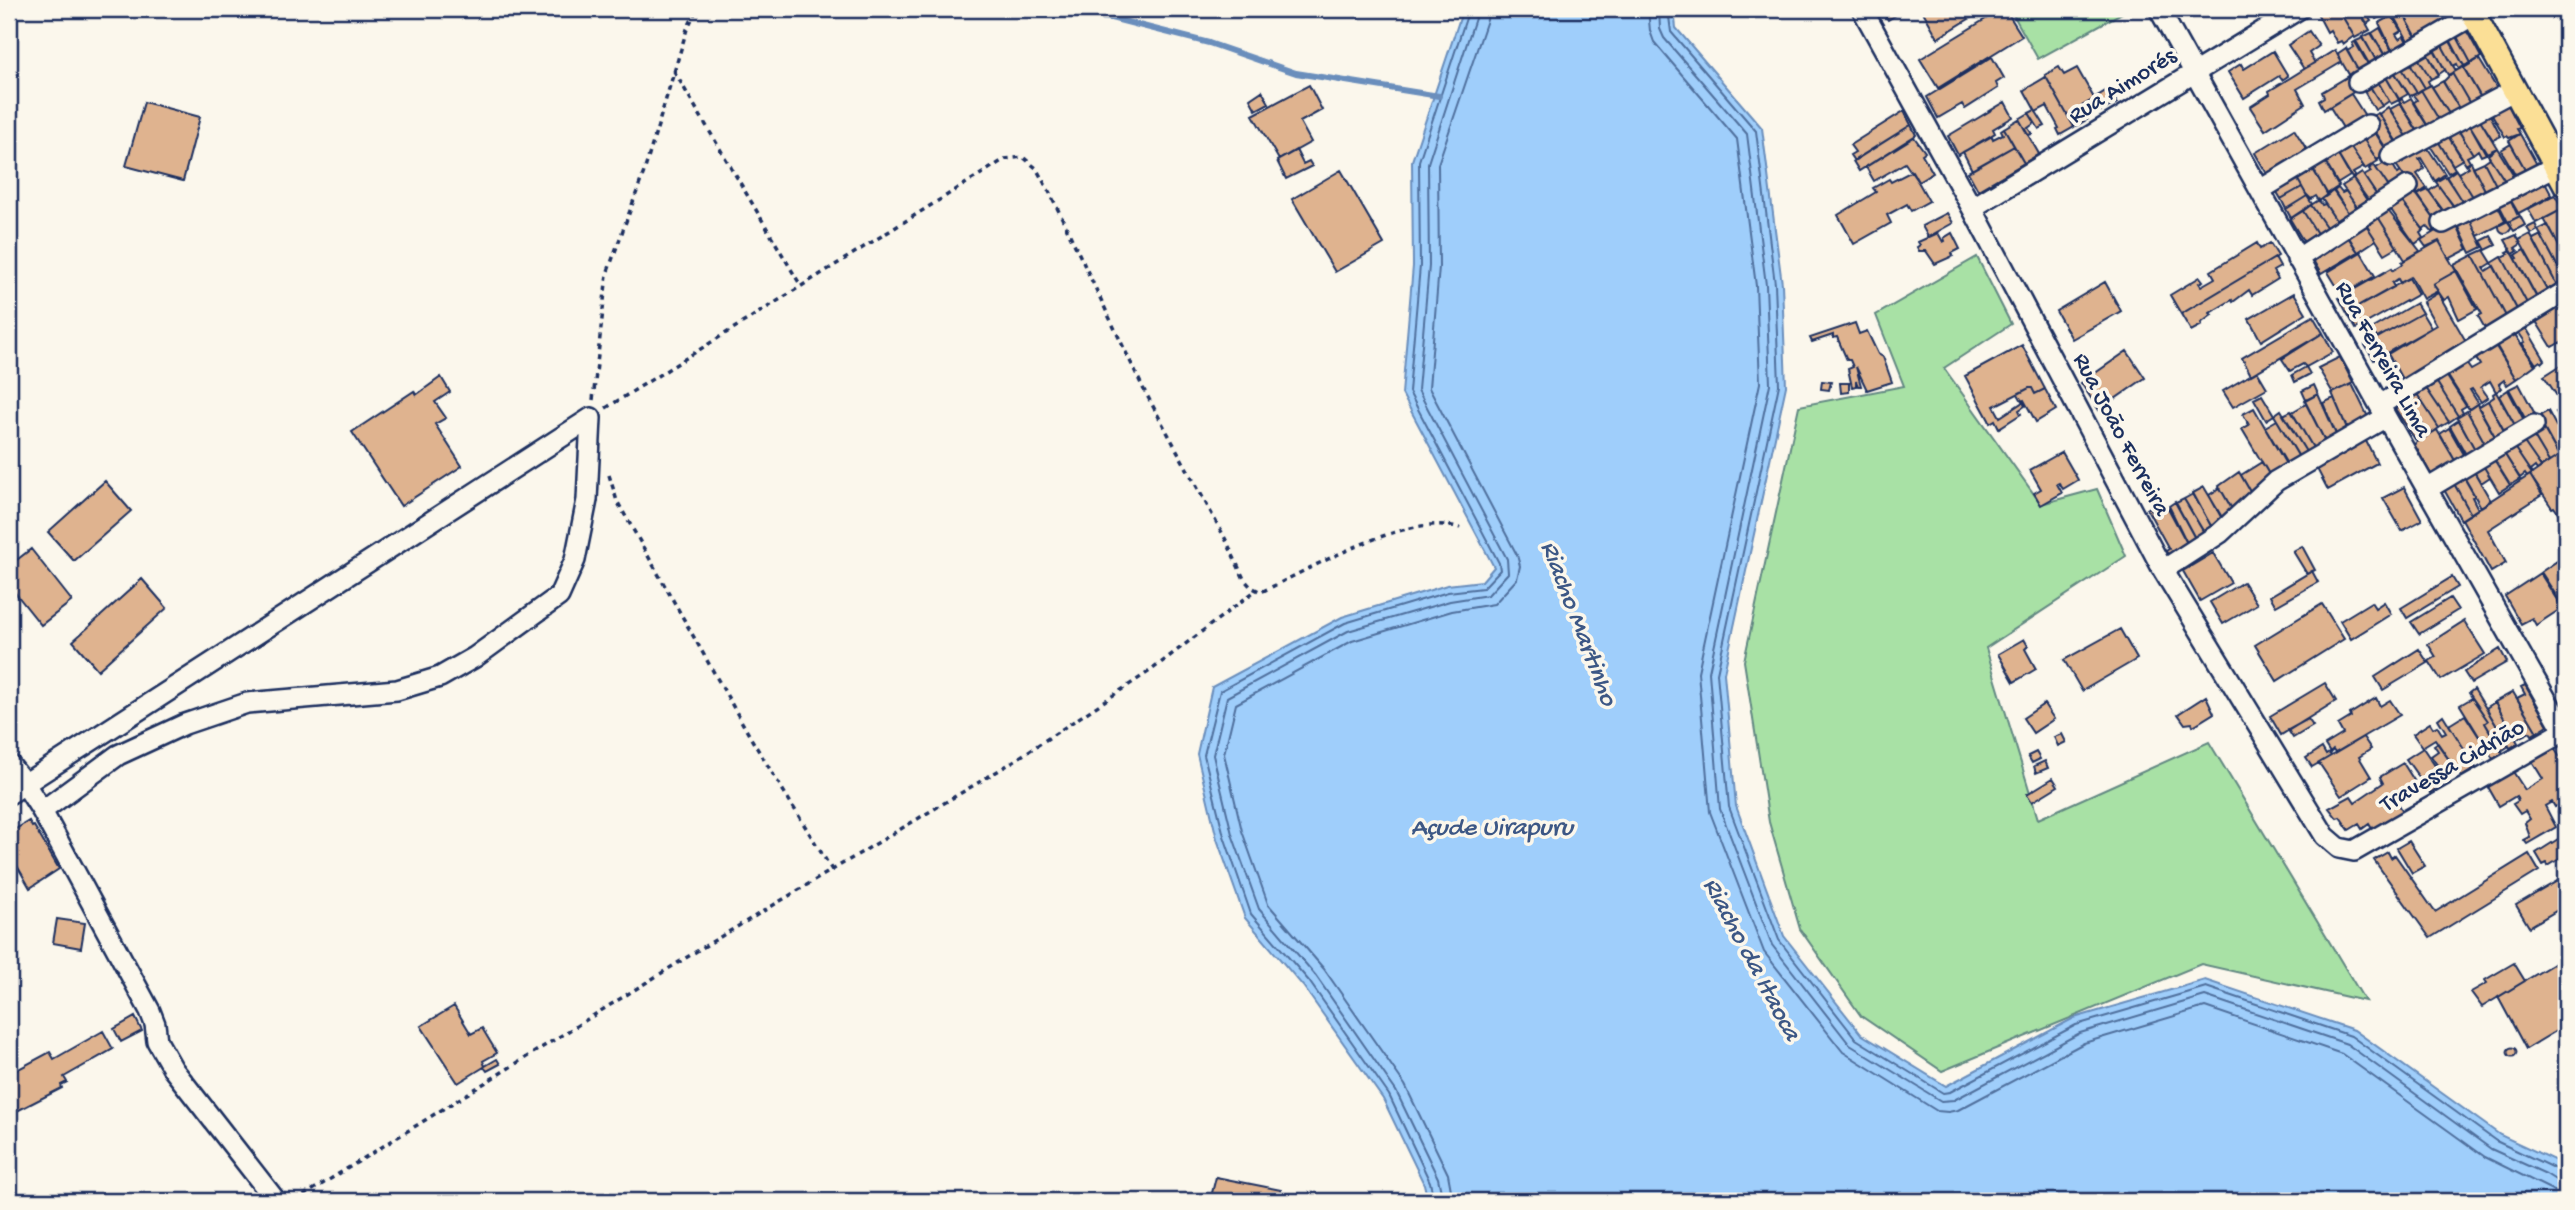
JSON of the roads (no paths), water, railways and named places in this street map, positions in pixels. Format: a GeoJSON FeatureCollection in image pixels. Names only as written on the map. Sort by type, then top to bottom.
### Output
{"type":"FeatureCollection","features":[{"type":"Feature","properties":{"kind":"main road"},"geometry":{"type":"LineString","coordinates":[[2472,12],[2561,175]]}},
{"type":"Feature","properties":{"kind":"street","name":"Rua João Ferreira"},"geometry":{"type":"LineString","coordinates":[[1862,9],[1972,208],[2163,570],[2325,836],[2346,851],[2354,851],[2365,845]]}},
{"type":"Feature","properties":{"kind":"street","name":"Rua Ferreira Lima"},"geometry":{"type":"LineString","coordinates":[[2159,9],[2297,259],[2566,732]]}},
{"type":"Feature","properties":{"kind":"street","name":"Rua Aimorés"},"geometry":{"type":"LineString","coordinates":[[1972,208],[2299,9]]}},
{"type":"Feature","properties":{"kind":"street"},"geometry":{"type":"LineString","coordinates":[[2358,82],[2472,12]]}},
{"type":"Feature","properties":{"kind":"street"},"geometry":{"type":"LineString","coordinates":[[2391,156],[2515,90]]}},
{"type":"Feature","properties":{"kind":"street"},"geometry":{"type":"LineString","coordinates":[[2260,190],[2368,125]]}},
{"type":"Feature","properties":{"kind":"street"},"geometry":{"type":"LineString","coordinates":[[2443,223],[2561,175]]}},
{"type":"Feature","properties":{"kind":"street"},"geometry":{"type":"LineString","coordinates":[[2297,259],[2409,186]]}},
{"type":"Feature","properties":{"kind":"street"},"geometry":{"type":"LineString","coordinates":[[2163,570],[2220,533],[2276,481],[2566,291]]}},
{"type":"Feature","properties":{"kind":"street"},"geometry":{"type":"LineString","coordinates":[[17,789],[591,418],[587,500],[578,553],[563,591],[475,657],[440,677],[397,690],[247,703],[185,724],[118,754],[42,811]]}},
{"type":"Feature","properties":{"kind":"street"},"geometry":{"type":"LineString","coordinates":[[2427,489],[2534,425]]}},
{"type":"Feature","properties":{"kind":"street","name":"Travessa Cidrião"},"geometry":{"type":"LineString","coordinates":[[2365,845],[2566,732]]}},
{"type":"Feature","properties":{"kind":"street"},"geometry":{"type":"LineString","coordinates":[[9,764],[17,789],[42,811],[150,1011],[157,1041],[173,1069],[276,1201]]}},
{"type":"Feature","properties":{"kind":"water","name":"Açude Uirapuru"},"geometry":{"type":"Polygon","coordinates":[[[1463,9],[1674,9],[1676,28],[1762,128],[1782,284],[1786,386],[1724,673],[1736,806],[1784,936],[1861,1034],[1946,1086],[2074,1018],[2205,980],[2354,1030],[2500,1135],[2554,1160],[2566,1169],[2566,1201],[1428,1201],[1424,1184],[1383,1099],[1303,986],[1245,918],[1217,839],[1197,754],[1212,687],[1342,617],[1447,585],[1482,581],[1494,567],[1402,394],[1413,266],[1412,161],[1463,9]]]}},
{"type":"Feature","properties":{"kind":"waterway"},"geometry":{"type":"LineString","coordinates":[[971,9],[1111,18],[1209,43],[1296,73],[1439,96]]}},
{"type":"Feature","properties":{"kind":"water label","name":"Riacho Martinho"},"geometry":{"type":"Point","coordinates":[1577,624]}},
{"type":"Feature","properties":{"kind":"water label","name":"Riacho da Itaoca"},"geometry":{"type":"Point","coordinates":[1750,960]}}]}
